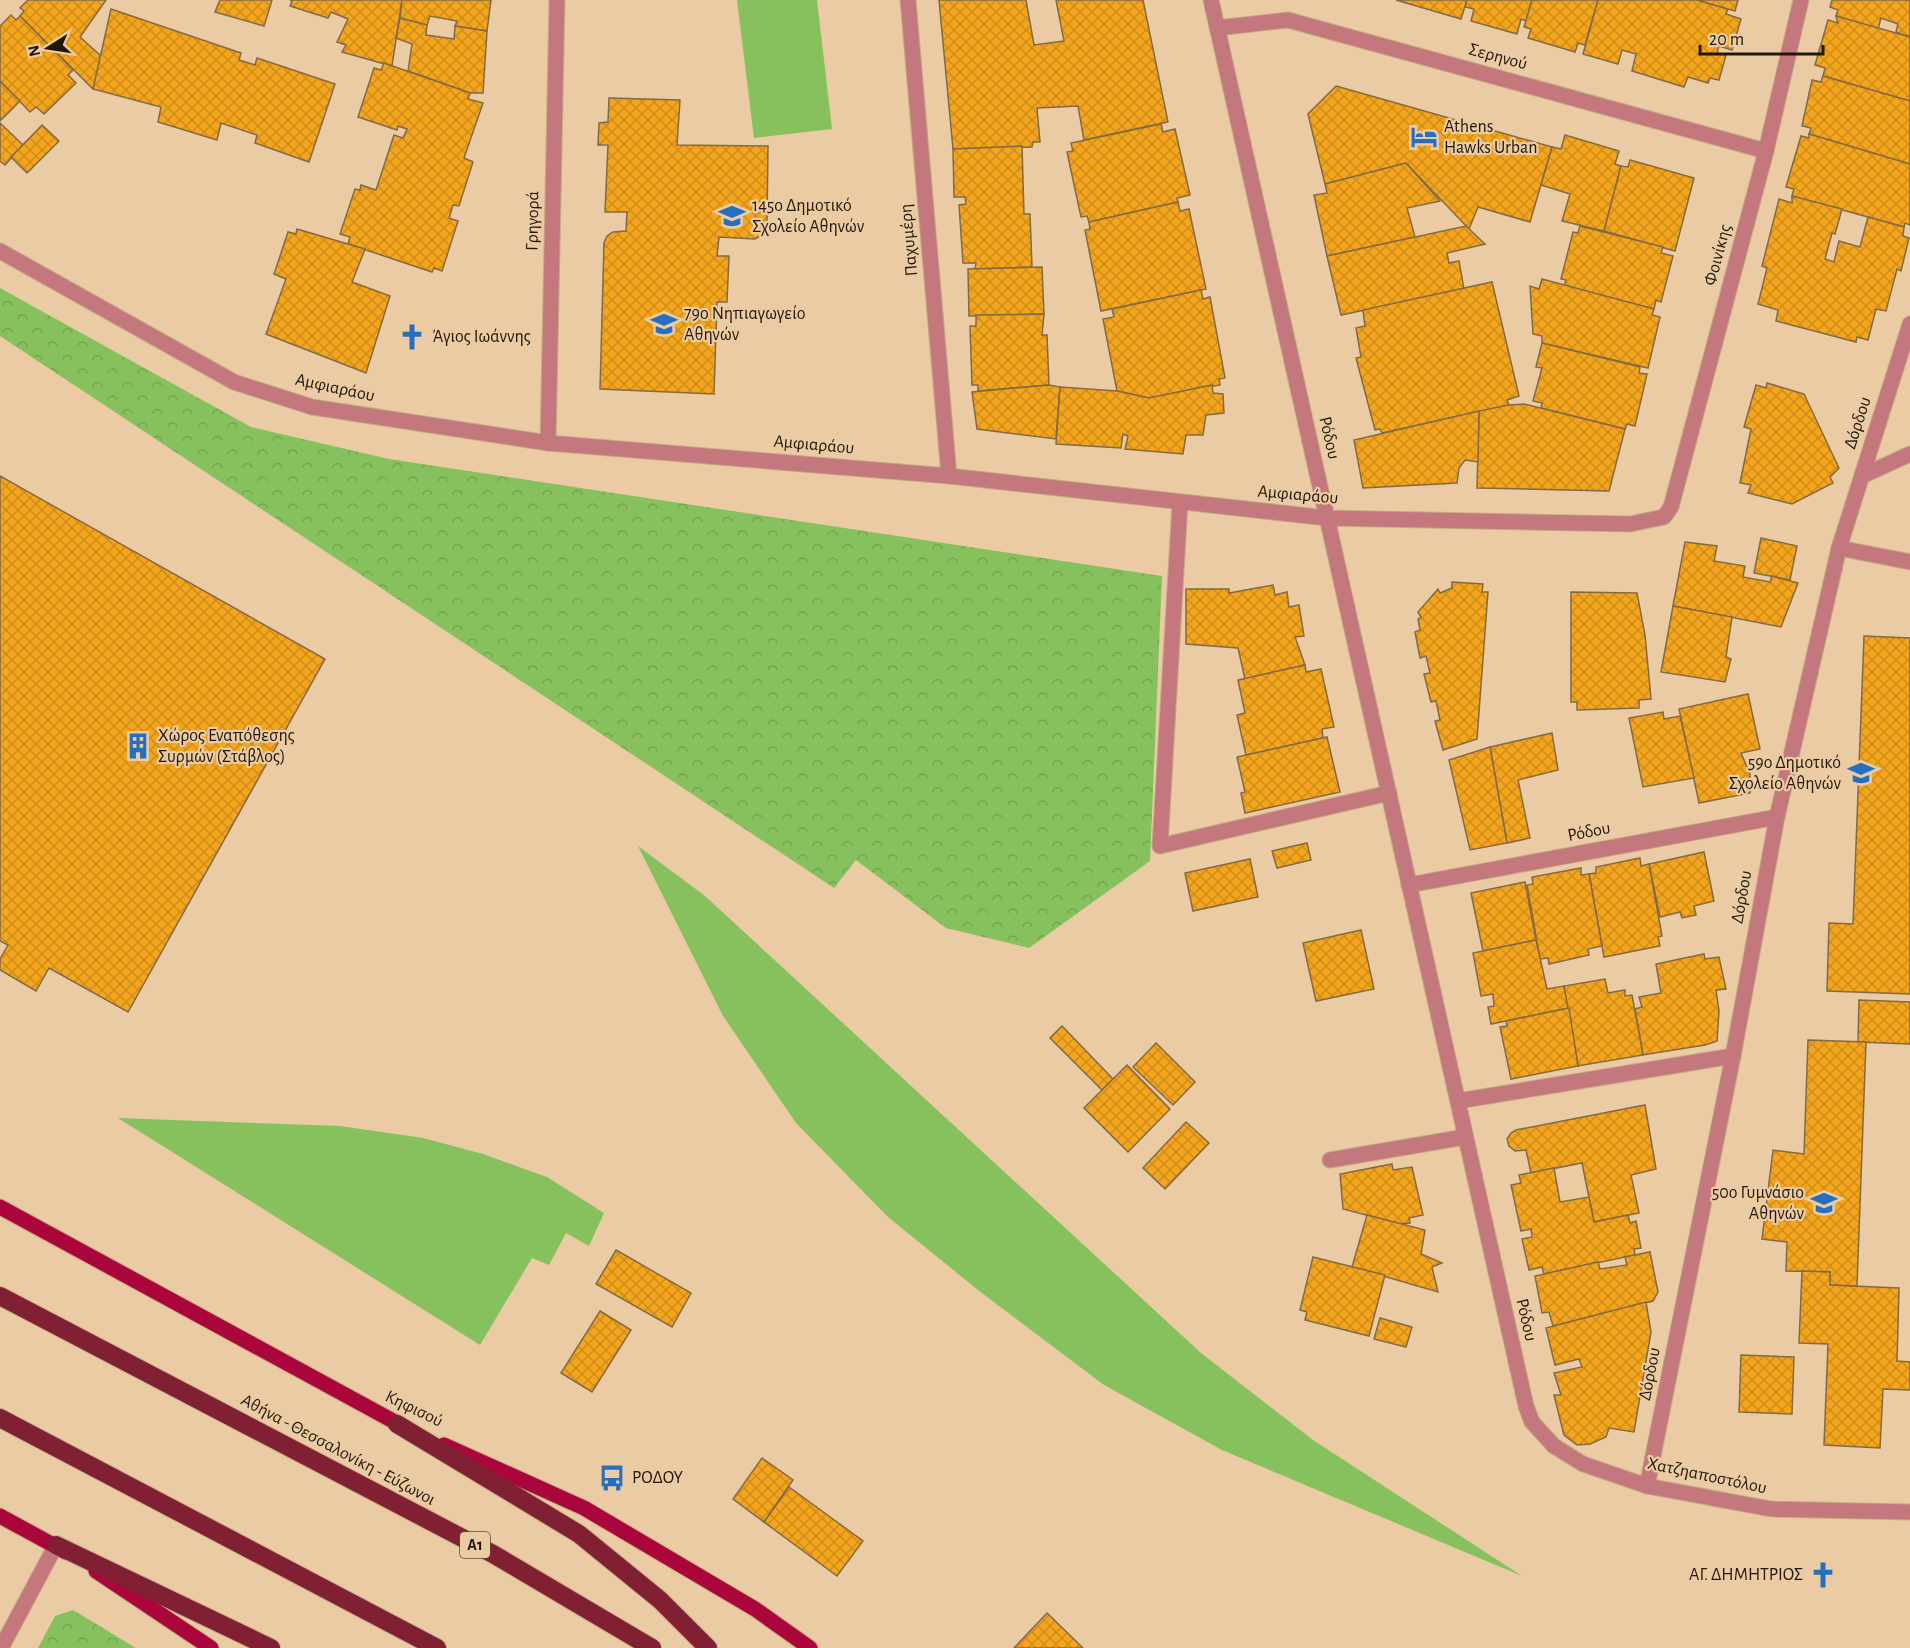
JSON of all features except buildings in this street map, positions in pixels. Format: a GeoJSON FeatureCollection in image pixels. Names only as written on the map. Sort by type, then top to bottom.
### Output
{"type":"FeatureCollection","features":[{"type":"Feature","properties":{"kind":"highway","name":"Αθήνα - Θεσσαλονίκη - Εύζωνοι"},"geometry":{"type":"LineString","coordinates":[[0,1296],[493,1554],[652,1648]]}},
{"type":"Feature","properties":{"kind":"highway"},"geometry":{"type":"LineString","coordinates":[[0,1418],[438,1648]]}},
{"type":"Feature","properties":{"kind":"highway"},"geometry":{"type":"LineString","coordinates":[[397,1424],[579,1534],[660,1600],[708,1648]]}},
{"type":"Feature","properties":{"kind":"highway"},"geometry":{"type":"LineString","coordinates":[[56,1545],[271,1648]]}},
{"type":"Feature","properties":{"kind":"main road","name":"Κηφισού"},"geometry":{"type":"LineString","coordinates":[[0,1207],[397,1424],[584,1508],[755,1609],[810,1648]]}},
{"type":"Feature","properties":{"kind":"main road"},"geometry":{"type":"LineString","coordinates":[[0,1516],[56,1545],[211,1648]]}},
{"type":"Feature","properties":{"kind":"street","name":"Γρηγορά"},"geometry":{"type":"LineString","coordinates":[[548,442],[557,0]]}},
{"type":"Feature","properties":{"kind":"street","name":"Παχυμέρη"},"geometry":{"type":"LineString","coordinates":[[908,0],[949,476]]}},
{"type":"Feature","properties":{"kind":"street","name":"Ρόδου"},"geometry":{"type":"LineString","coordinates":[[1211,0],[1526,1406]]}},
{"type":"Feature","properties":{"kind":"street","name":"Φοινίκης"},"geometry":{"type":"LineString","coordinates":[[1664,518],[1671,507],[1766,151],[1801,0]]}},
{"type":"Feature","properties":{"kind":"street","name":"Σερηνού"},"geometry":{"type":"LineString","coordinates":[[1217,28],[1288,20],[1766,151]]}},
{"type":"Feature","properties":{"kind":"street","name":"Αμφιαράου"},"geometry":{"type":"LineString","coordinates":[[0,251],[234,382],[312,408],[548,442],[949,476],[1327,518],[1630,524],[1664,518]]}},
{"type":"Feature","properties":{"kind":"street","name":"Δόρδου"},"geometry":{"type":"LineString","coordinates":[[1647,1486],[1733,1056],[1777,817],[1839,548],[1910,324]]}},
{"type":"Feature","properties":{"kind":"street"},"geometry":{"type":"LineString","coordinates":[[1862,476],[1910,454]]}},
{"type":"Feature","properties":{"kind":"street"},"geometry":{"type":"LineString","coordinates":[[1180,502],[1160,846],[1389,793]]}},
{"type":"Feature","properties":{"kind":"street"},"geometry":{"type":"LineString","coordinates":[[1839,548],[1910,562]]}},
{"type":"Feature","properties":{"kind":"street","name":"Ρόδου"},"geometry":{"type":"LineString","coordinates":[[1409,885],[1777,817]]}},
{"type":"Feature","properties":{"kind":"street"},"geometry":{"type":"LineString","coordinates":[[1458,1101],[1733,1056]]}},
{"type":"Feature","properties":{"kind":"street"},"geometry":{"type":"LineString","coordinates":[[1330,1160],[1465,1137]]}},
{"type":"Feature","properties":{"kind":"street","name":"Χατζηαποστόλου"},"geometry":{"type":"LineString","coordinates":[[1526,1406],[1532,1422],[1554,1446],[1583,1464],[1647,1486],[1771,1509],[1910,1512]]}},
{"type":"Feature","properties":{"kind":"street"},"geometry":{"type":"LineString","coordinates":[[2,1648],[56,1545]]}},
{"type":"Feature","properties":{"kind":"green space"},"geometry":{"type":"Polygon","coordinates":[[[737,0],[817,0],[832,129],[754,138],[737,0]]]}},
{"type":"Feature","properties":{"kind":"green space"},"geometry":{"type":"Polygon","coordinates":[[[0,288],[251,427],[389,459],[1162,576],[1150,861],[1029,948],[946,928],[856,860],[834,888],[0,336],[0,288]]]}},
{"type":"Feature","properties":{"kind":"green space"},"geometry":{"type":"Polygon","coordinates":[[[638,846],[705,896],[1201,1353],[1313,1440],[1522,1576],[1222,1450],[1104,1385],[978,1290],[888,1217],[796,1123],[723,1016],[638,846]]]}},
{"type":"Feature","properties":{"kind":"green space"},"geometry":{"type":"Polygon","coordinates":[[[118,1118],[340,1126],[423,1138],[483,1154],[547,1177],[604,1213],[589,1246],[566,1233],[549,1265],[532,1258],[480,1345],[118,1118]]]}},
{"type":"Feature","properties":{"kind":"green space"},"geometry":{"type":"Polygon","coordinates":[[[73,1610],[136,1648],[38,1648],[55,1616],[73,1610]]]}},
{"type":"Feature","properties":{"kind":"place","name":"Athens Hawks Urban"},"geometry":{"type":"Point","coordinates":[1424,137]}},
{"type":"Feature","properties":{"kind":"place","name":"145ο Δημοτικό Σχολείο Αθηνών"},"geometry":{"type":"Point","coordinates":[732,216]}},
{"type":"Feature","properties":{"kind":"place","name":"79ο Νηπιαγωγείο Αθηνών"},"geometry":{"type":"Point","coordinates":[664,324]}},
{"type":"Feature","properties":{"kind":"place","name":"Άγιος Ιωάννης"},"geometry":{"type":"Point","coordinates":[412,337]}},
{"type":"Feature","properties":{"kind":"place","name":"Χώρος Εναπόθεσης Συρμών (Στάβλος)"},"geometry":{"type":"Point","coordinates":[138,746]}},
{"type":"Feature","properties":{"kind":"place","name":"59ο Δημοτικό Σχολείο Αθηνών"},"geometry":{"type":"Point","coordinates":[1861,773]}},
{"type":"Feature","properties":{"kind":"place","name":"50ο Γυμνάσιο Αθηνών"},"geometry":{"type":"Point","coordinates":[1824,1203]}},
{"type":"Feature","properties":{"kind":"place","name":"ΡΟΔΟΥ"},"geometry":{"type":"Point","coordinates":[612,1478]}},
{"type":"Feature","properties":{"kind":"place","name":"ΑΓ. ΔΗΜΗΤΡΙΟΣ"},"geometry":{"type":"Point","coordinates":[1823,1575]}}]}
